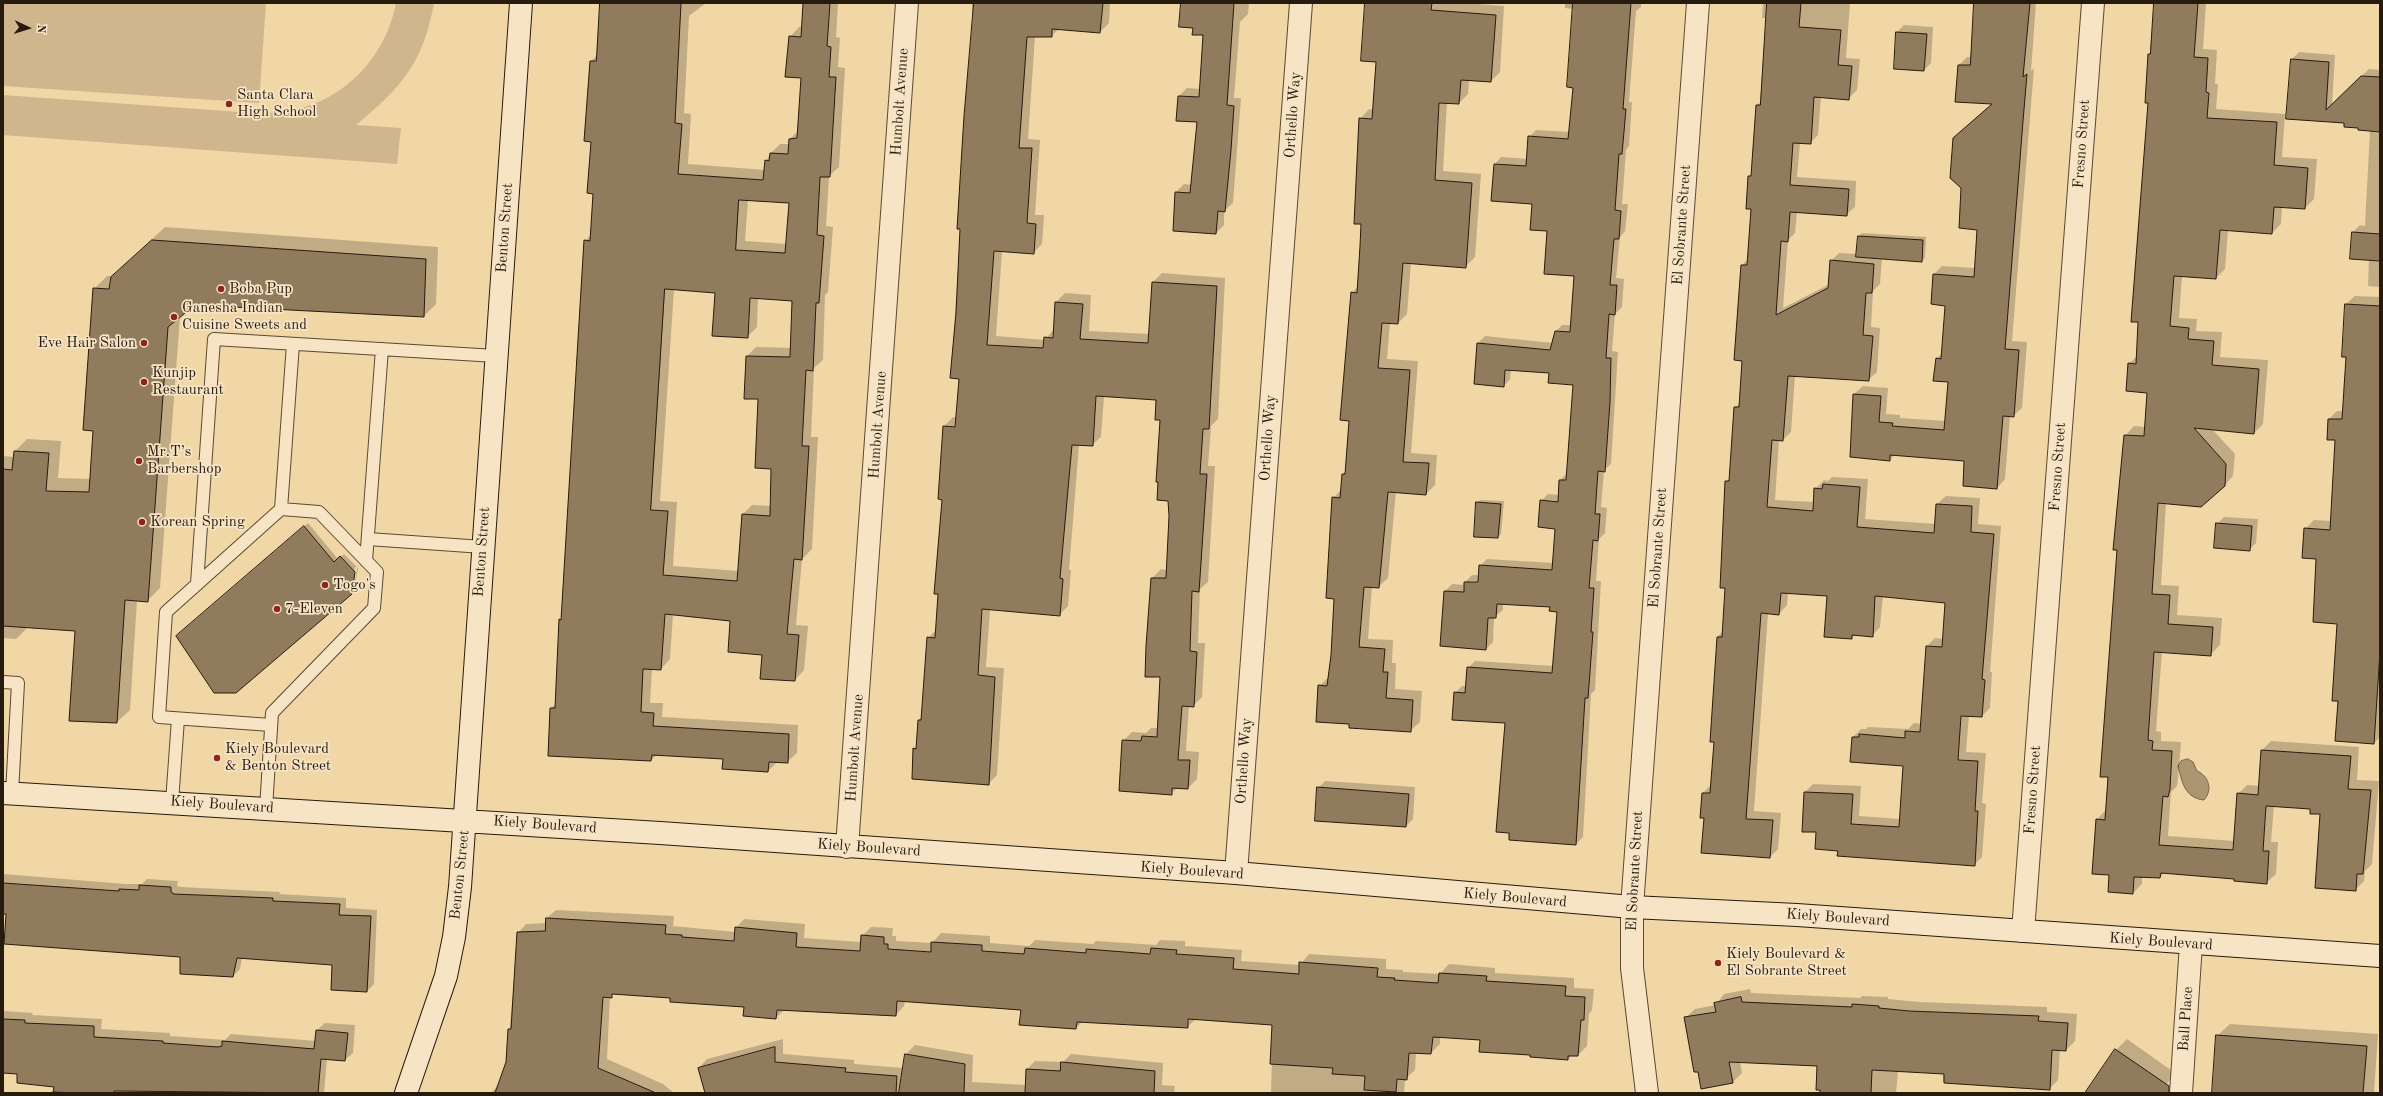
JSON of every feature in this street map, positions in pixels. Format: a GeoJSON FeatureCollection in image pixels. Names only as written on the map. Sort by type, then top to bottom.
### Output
{"type":"FeatureCollection","features":[{"type":"Feature","properties":{"kind":"street","name":"Benton Street"},"geometry":{"type":"LineString","coordinates":[[406,1093],[446,976],[454,937],[465,821],[521,3]]}},
{"type":"Feature","properties":{"kind":"street","name":"Humbolt Avenue"},"geometry":{"type":"LineString","coordinates":[[847,847],[907,3]]}},
{"type":"Feature","properties":{"kind":"street","name":"Orthello Way"},"geometry":{"type":"LineString","coordinates":[[1236,873],[1301,3]]}},
{"type":"Feature","properties":{"kind":"street","name":"El Sobrante Street"},"geometry":{"type":"LineString","coordinates":[[1646,1093],[1632,968],[1632,907],[1698,3]]}},
{"type":"Feature","properties":{"kind":"street","name":"Fresno Street"},"geometry":{"type":"LineString","coordinates":[[2023,931],[2093,3]]}},
{"type":"Feature","properties":{"kind":"street","name":"Kiely Boulevard"},"geometry":{"type":"LineString","coordinates":[[7,793],[266,808],[1236,873],[1632,907],[1797,915],[2191,944],[2380,956]]}},
{"type":"Feature","properties":{"kind":"street","name":"Ball Place"},"geometry":{"type":"LineString","coordinates":[[2181,1093],[2191,944]]}},
{"type":"Feature","properties":{"kind":"lane"},"geometry":{"type":"LineString","coordinates":[[197,584],[214,339],[496,356]]}},
{"type":"Feature","properties":{"kind":"lane"},"geometry":{"type":"LineString","coordinates":[[281,510],[293,344]]}},
{"type":"Feature","properties":{"kind":"lane"},"geometry":{"type":"LineString","coordinates":[[366,561],[382,350]]}},
{"type":"Feature","properties":{"kind":"lane"},"geometry":{"type":"LineString","coordinates":[[266,808],[272,725],[272,712],[374,608],[377,572],[319,512],[281,510],[166,612],[159,717],[272,725]]}},
{"type":"Feature","properties":{"kind":"lane"},"geometry":{"type":"LineString","coordinates":[[368,539],[483,547]]}},
{"type":"Feature","properties":{"kind":"lane"},"geometry":{"type":"LineString","coordinates":[[3,682],[18,683],[7,793]]}},
{"type":"Feature","properties":{"kind":"lane"},"geometry":{"type":"LineString","coordinates":[[172,802],[178,718]]}},
{"type":"Feature","properties":{"kind":"shaded area"},"geometry":{"type":"Polygon","coordinates":[[[3,3],[266,3],[259,103],[3,86],[3,3]]]}},
{"type":"Feature","properties":{"kind":"shaded area"},"geometry":{"type":"Polygon","coordinates":[[[396,3],[434,3],[424,42],[417,58],[398,86],[356,125],[401,128],[397,164],[3,135],[3,95],[253,113],[286,112],[305,107],[338,92],[365,68],[385,38],[396,3]]]}},
{"type":"Feature","properties":{"kind":"shaded area"},"geometry":{"type":"Polygon","coordinates":[[[2188,759],[2193,762],[2197,771],[2207,780],[2209,788],[2207,796],[2204,800],[2197,799],[2192,796],[2185,788],[2183,783],[2178,766],[2181,761],[2188,759]]]}},
{"type":"Feature","properties":{"kind":"building"},"geometry":{"type":"Polygon","coordinates":[[[600,3],[681,3],[675,123],[682,124],[678,174],[763,180],[765,160],[769,161],[770,153],[788,154],[789,139],[797,138],[801,78],[785,77],[789,36],[801,37],[803,3],[830,3],[827,46],[831,47],[829,77],[836,77],[830,177],[820,177],[817,235],[824,236],[819,303],[816,303],[813,371],[806,370],[802,446],[809,446],[802,560],[794,559],[787,634],[799,635],[795,681],[760,679],[762,655],[728,652],[730,621],[665,614],[661,670],[643,669],[641,712],[654,713],[653,726],[789,734],[788,763],[769,762],[768,772],[722,769],[723,759],[652,755],[651,761],[548,756],[550,708],[555,708],[559,619],[561,620],[584,240],[590,241],[593,194],[587,193],[591,142],[584,141],[590,61],[596,61],[600,3]],[[739,200],[736,250],[785,253],[789,203],[739,200]],[[665,289],[651,510],[668,511],[663,575],[737,581],[742,514],[770,516],[771,469],[755,468],[758,399],[744,399],[746,356],[790,357],[792,301],[750,298],[748,338],[712,336],[715,293],[665,289]]]}},
{"type":"Feature","properties":{"kind":"building"},"geometry":{"type":"Polygon","coordinates":[[[974,3],[1103,3],[1100,33],[1052,29],[1052,37],[1027,37],[1019,148],[1032,148],[1027,223],[1036,224],[1034,254],[994,251],[987,345],[1043,348],[1044,337],[1053,338],[1055,302],[1083,304],[1080,339],[1148,343],[1152,282],[1217,286],[1209,429],[1203,429],[1200,474],[1207,474],[1199,592],[1192,591],[1190,651],[1197,652],[1194,707],[1182,706],[1178,760],[1190,760],[1188,789],[1172,788],[1172,795],[1119,791],[1122,740],[1141,741],[1142,736],[1157,737],[1160,677],[1145,677],[1151,578],[1166,578],[1169,516],[1168,501],[1157,500],[1158,482],[1156,482],[1160,420],[1155,420],[1156,400],[1096,396],[1093,446],[1072,445],[1060,578],[1063,579],[1060,616],[982,609],[978,675],[995,677],[989,785],[912,779],[913,748],[916,749],[918,720],[921,720],[927,637],[935,638],[938,594],[934,594],[942,500],[938,499],[943,426],[955,427],[959,379],[950,378],[956,313],[960,229],[957,229],[964,116],[974,3]]]}},
{"type":"Feature","properties":{"kind":"building"},"geometry":{"type":"Polygon","coordinates":[[[1181,3],[1234,3],[1227,105],[1234,106],[1231,150],[1225,212],[1218,211],[1216,234],[1173,231],[1175,192],[1190,193],[1197,122],[1176,121],[1178,96],[1199,97],[1203,35],[1192,35],[1193,28],[1179,27],[1181,3]]]}},
{"type":"Feature","properties":{"kind":"building"},"geometry":{"type":"Polygon","coordinates":[[[1365,3],[1432,3],[1431,10],[1496,15],[1491,82],[1461,80],[1459,104],[1439,103],[1435,180],[1472,183],[1466,268],[1403,263],[1398,324],[1382,323],[1378,368],[1410,370],[1403,462],[1429,463],[1426,495],[1388,492],[1379,588],[1364,587],[1359,647],[1385,649],[1383,672],[1388,672],[1386,698],[1413,700],[1411,732],[1349,728],[1349,724],[1316,722],[1318,685],[1327,686],[1331,655],[1334,599],[1326,598],[1332,497],[1340,498],[1342,474],[1345,474],[1349,421],[1340,420],[1351,292],[1357,293],[1360,246],[1361,224],[1354,224],[1359,118],[1372,119],[1376,62],[1361,61],[1365,3]]]}},
{"type":"Feature","properties":{"kind":"building"},"geometry":{"type":"Polygon","coordinates":[[[1573,3],[1631,3],[1623,109],[1626,109],[1622,154],[1619,154],[1615,210],[1621,211],[1619,239],[1614,239],[1610,285],[1617,285],[1615,315],[1609,314],[1606,358],[1611,358],[1610,402],[1605,472],[1598,471],[1595,514],[1600,514],[1598,541],[1593,540],[1589,588],[1594,588],[1591,632],[1593,632],[1588,698],[1585,698],[1576,845],[1509,840],[1509,833],[1496,832],[1505,723],[1452,720],[1454,692],[1465,693],[1467,667],[1552,673],[1557,612],[1549,611],[1550,607],[1497,604],[1496,618],[1488,618],[1486,650],[1440,646],[1444,591],[1464,592],[1464,582],[1478,582],[1479,565],[1552,570],[1555,529],[1538,527],[1540,500],[1558,502],[1559,480],[1566,480],[1573,385],[1548,383],[1549,373],[1505,370],[1504,387],[1474,384],[1477,343],[1550,350],[1555,331],[1570,332],[1574,276],[1544,274],[1547,231],[1530,230],[1532,204],[1491,201],[1494,164],[1526,166],[1528,136],[1568,139],[1573,88],[1567,87],[1573,3]]]}},
{"type":"Feature","properties":{"kind":"building"},"geometry":{"type":"Polygon","coordinates":[[[1767,3],[1801,3],[1799,27],[1841,30],[1838,65],[1852,66],[1849,100],[1814,97],[1811,144],[1793,143],[1790,185],[1849,189],[1847,216],[1790,212],[1788,242],[1781,241],[1776,315],[1828,288],[1830,260],[1874,264],[1872,293],[1866,293],[1863,335],[1873,336],[1869,381],[1788,376],[1783,441],[1772,440],[1767,507],[1813,511],[1814,488],[1822,489],[1823,484],[1860,487],[1857,527],[1934,533],[1936,504],[1972,506],[1971,532],[1994,534],[1982,679],[1985,680],[1982,717],[1961,716],[1958,760],[1978,761],[1975,811],[1978,811],[1975,866],[1837,856],[1838,851],[1815,849],[1816,832],[1802,832],[1804,792],[1853,794],[1851,824],[1899,827],[1903,766],[1850,762],[1852,737],[1859,737],[1859,734],[1905,738],[1905,731],[1920,732],[1926,646],[1942,647],[1945,603],[1875,596],[1873,637],[1852,635],[1852,639],[1824,637],[1827,596],[1781,593],[1779,615],[1761,613],[1746,819],[1773,820],[1770,858],[1701,853],[1704,818],[1700,818],[1702,793],[1710,793],[1714,742],[1710,742],[1717,637],[1722,637],[1725,588],[1720,588],[1725,481],[1729,481],[1734,407],[1739,407],[1742,361],[1734,360],[1741,265],[1747,265],[1751,209],[1746,209],[1748,176],[1751,176],[1756,105],[1760,105],[1767,3]]]}},
{"type":"Feature","properties":{"kind":"building"},"geometry":{"type":"Polygon","coordinates":[[[1974,3],[2030,3],[2023,77],[2027,74],[2005,349],[2019,350],[2014,417],[2003,416],[1997,489],[1963,486],[1964,461],[1890,455],[1890,461],[1850,457],[1853,394],[1881,396],[1879,422],[1893,423],[1892,426],[1944,430],[1948,382],[1933,381],[1936,358],[1941,359],[1945,306],[1931,304],[1933,274],[1974,277],[1977,230],[1959,228],[1961,188],[1950,178],[1953,138],[1992,104],[1955,102],[1958,65],[1970,65],[1974,3]]]}},
{"type":"Feature","properties":{"kind":"building"},"geometry":{"type":"Polygon","coordinates":[[[2154,3],[2198,3],[2194,57],[2208,58],[2206,92],[2209,93],[2207,118],[2277,122],[2274,165],[2308,168],[2305,209],[2274,207],[2272,234],[2220,230],[2216,279],[2174,276],[2170,326],[2189,328],[2188,339],[2214,341],[2212,365],[2259,369],[2254,434],[2194,428],[2226,464],[2225,486],[2201,507],[2158,503],[2152,594],[2170,595],[2168,624],[2213,627],[2211,656],[2154,652],[2148,740],[2153,741],[2152,750],[2172,751],[2170,789],[2168,797],[2163,796],[2159,845],[2233,850],[2237,793],[2258,795],[2261,750],[2351,756],[2348,789],[2371,790],[2363,874],[2357,874],[2356,891],[2315,888],[2320,814],[2310,814],[2310,809],[2266,806],[2263,851],[2269,851],[2267,884],[2234,881],[2234,879],[2161,873],[2160,878],[2134,877],[2133,894],[2108,892],[2109,875],[2092,874],[2096,819],[2105,820],[2108,777],[2100,777],[2117,550],[2113,550],[2124,435],[2144,436],[2147,393],[2126,391],[2128,363],[2136,364],[2138,322],[2131,322],[2148,103],[2145,103],[2148,54],[2150,54],[2154,3]]]}},
{"type":"Feature","properties":{"kind":"building"},"geometry":{"type":"Polygon","coordinates":[[[1896,32],[1927,34],[1924,71],[1894,69],[1896,32]]]}},
{"type":"Feature","properties":{"kind":"building"},"geometry":{"type":"Polygon","coordinates":[[[2291,59],[2329,62],[2326,110],[2361,76],[2380,77],[2380,132],[2344,127],[2344,123],[2286,119],[2291,59]]]}},
{"type":"Feature","properties":{"kind":"building"},"geometry":{"type":"Polygon","coordinates":[[[2352,232],[2380,234],[2380,261],[2350,259],[2352,232]]]}},
{"type":"Feature","properties":{"kind":"building"},"geometry":{"type":"Polygon","coordinates":[[[1858,236],[1923,240],[1922,262],[1856,257],[1858,236]]]}},
{"type":"Feature","properties":{"kind":"building"},"geometry":{"type":"Polygon","coordinates":[[[152,240],[426,259],[424,317],[195,305],[168,327],[148,602],[125,600],[117,723],[69,721],[75,631],[3,626],[3,469],[12,470],[14,451],[49,453],[46,491],[89,492],[93,431],[83,430],[93,288],[109,289],[111,277],[152,240]]]}},
{"type":"Feature","properties":{"kind":"building"},"geometry":{"type":"Polygon","coordinates":[[[2345,304],[2380,306],[2380,652],[2374,744],[2335,741],[2338,701],[2332,701],[2337,624],[2313,622],[2316,559],[2302,558],[2304,528],[2330,530],[2335,440],[2327,440],[2328,419],[2342,419],[2346,357],[2342,357],[2345,304]]]}},
{"type":"Feature","properties":{"kind":"building"},"geometry":{"type":"Polygon","coordinates":[[[1476,502],[1501,504],[1498,538],[1474,537],[1476,502]]]}},
{"type":"Feature","properties":{"kind":"building"},"geometry":{"type":"Polygon","coordinates":[[[2216,523],[2252,526],[2250,551],[2214,548],[2216,523]]]}},
{"type":"Feature","properties":{"kind":"building"},"geometry":{"type":"Polygon","coordinates":[[[304,526],[334,562],[340,556],[355,572],[352,594],[236,693],[214,693],[176,636],[304,526]]]}},
{"type":"Feature","properties":{"kind":"building"},"geometry":{"type":"Polygon","coordinates":[[[1317,787],[1409,794],[1406,827],[1315,821],[1317,787]]]}},
{"type":"Feature","properties":{"kind":"building"},"geometry":{"type":"Polygon","coordinates":[[[3,883],[119,891],[119,889],[139,890],[139,885],[171,887],[171,892],[174,894],[273,898],[273,901],[340,904],[339,915],[371,916],[367,992],[331,990],[332,965],[237,958],[233,977],[180,974],[180,957],[4,944],[6,914],[3,914],[3,883]]]}},
{"type":"Feature","properties":{"kind":"building"},"geometry":{"type":"Polygon","coordinates":[[[546,918],[666,925],[665,934],[682,935],[682,937],[734,941],[735,927],[797,933],[796,947],[860,951],[861,935],[884,937],[884,944],[888,944],[888,949],[931,952],[931,942],[982,945],[982,951],[1024,954],[1025,948],[1086,953],[1086,949],[1150,954],[1151,948],[1177,950],[1176,954],[1234,958],[1233,969],[1299,974],[1299,962],[1378,968],[1377,977],[1395,978],[1394,980],[1438,983],[1439,973],[1487,976],[1486,981],[1566,986],[1565,996],[1585,997],[1584,1020],[1581,1020],[1578,1056],[1568,1056],[1568,1060],[1530,1057],[1530,1055],[1479,1052],[1480,1040],[1433,1037],[1431,1054],[1409,1053],[1407,1080],[1397,1079],[1396,1092],[1364,1090],[1365,1076],[1332,1074],[1333,1068],[1270,1064],[1272,1025],[1188,1019],[1188,1028],[1077,1022],[1076,1029],[1019,1025],[1021,1010],[897,1001],[896,1016],[777,1010],[776,1019],[743,1016],[744,1007],[670,1002],[670,998],[612,994],[612,998],[603,997],[598,1068],[656,1093],[495,1093],[506,1062],[508,1029],[511,1029],[517,932],[545,931],[546,918]]]}},
{"type":"Feature","properties":{"kind":"building"},"geometry":{"type":"Polygon","coordinates":[[[1741,997],[1742,1002],[1852,1007],[1852,1004],[1879,1006],[1879,1008],[1909,1011],[2039,1016],[2038,1021],[2068,1023],[2066,1051],[2052,1050],[2050,1090],[1944,1083],[1944,1074],[1872,1070],[1871,1093],[1820,1093],[1820,1090],[1816,1090],[1817,1066],[1729,1062],[1733,1083],[1701,1089],[1698,1072],[1694,1072],[1684,1017],[1716,1012],[1714,1003],[1741,997]]]}},
{"type":"Feature","properties":{"kind":"building"},"geometry":{"type":"Polygon","coordinates":[[[3,1019],[25,1020],[25,1023],[94,1026],[94,1037],[163,1041],[163,1043],[218,1047],[222,1046],[222,1041],[314,1049],[316,1030],[348,1033],[345,1061],[321,1059],[318,1093],[114,1091],[114,1093],[53,1092],[54,1087],[17,1083],[17,1074],[3,1073],[3,1019]]]}},
{"type":"Feature","properties":{"kind":"building"},"geometry":{"type":"Polygon","coordinates":[[[2216,1035],[2367,1046],[2363,1093],[2212,1093],[2216,1035]]]}},
{"type":"Feature","properties":{"kind":"building"},"geometry":{"type":"Polygon","coordinates":[[[775,1047],[775,1062],[846,1068],[845,1072],[897,1076],[896,1093],[705,1093],[698,1068],[775,1047]]]}},
{"type":"Feature","properties":{"kind":"building"},"geometry":{"type":"Polygon","coordinates":[[[2115,1049],[2169,1086],[2169,1093],[2085,1093],[2115,1049]]]}},
{"type":"Feature","properties":{"kind":"building"},"geometry":{"type":"Polygon","coordinates":[[[905,1054],[965,1064],[964,1093],[899,1093],[905,1054]]]}},
{"type":"Feature","properties":{"kind":"building"},"geometry":{"type":"Polygon","coordinates":[[[1061,1062],[1155,1071],[1154,1093],[1025,1093],[1026,1069],[1060,1071],[1061,1062]]]}},
{"type":"Feature","properties":{"kind":"place","name":"Santa Clara High School"},"geometry":{"type":"Point","coordinates":[229,104]}},
{"type":"Feature","properties":{"kind":"place","name":"Boba Pup"},"geometry":{"type":"Point","coordinates":[221,289]}},
{"type":"Feature","properties":{"kind":"place","name":"Ganesha Indian Cuisine Sweets and"},"geometry":{"type":"Point","coordinates":[174,317]}},
{"type":"Feature","properties":{"kind":"place","name":"Eve Hair Salon"},"geometry":{"type":"Point","coordinates":[144,343]}},
{"type":"Feature","properties":{"kind":"place","name":"Kunjip Restaurant"},"geometry":{"type":"Point","coordinates":[144,382]}},
{"type":"Feature","properties":{"kind":"place","name":"Mr.T’s Barbershop"},"geometry":{"type":"Point","coordinates":[139,461]}},
{"type":"Feature","properties":{"kind":"place","name":"Korean Spring"},"geometry":{"type":"Point","coordinates":[142,522]}},
{"type":"Feature","properties":{"kind":"place","name":"Togo's"},"geometry":{"type":"Point","coordinates":[325,585]}},
{"type":"Feature","properties":{"kind":"place","name":"7-Eleven"},"geometry":{"type":"Point","coordinates":[277,609]}},
{"type":"Feature","properties":{"kind":"place","name":"Kiely Boulevard & Benton Street"},"geometry":{"type":"Point","coordinates":[217,758]}},
{"type":"Feature","properties":{"kind":"place","name":"Kiely Boulevard & El Sobrante Street"},"geometry":{"type":"Point","coordinates":[1718,963]}}]}
